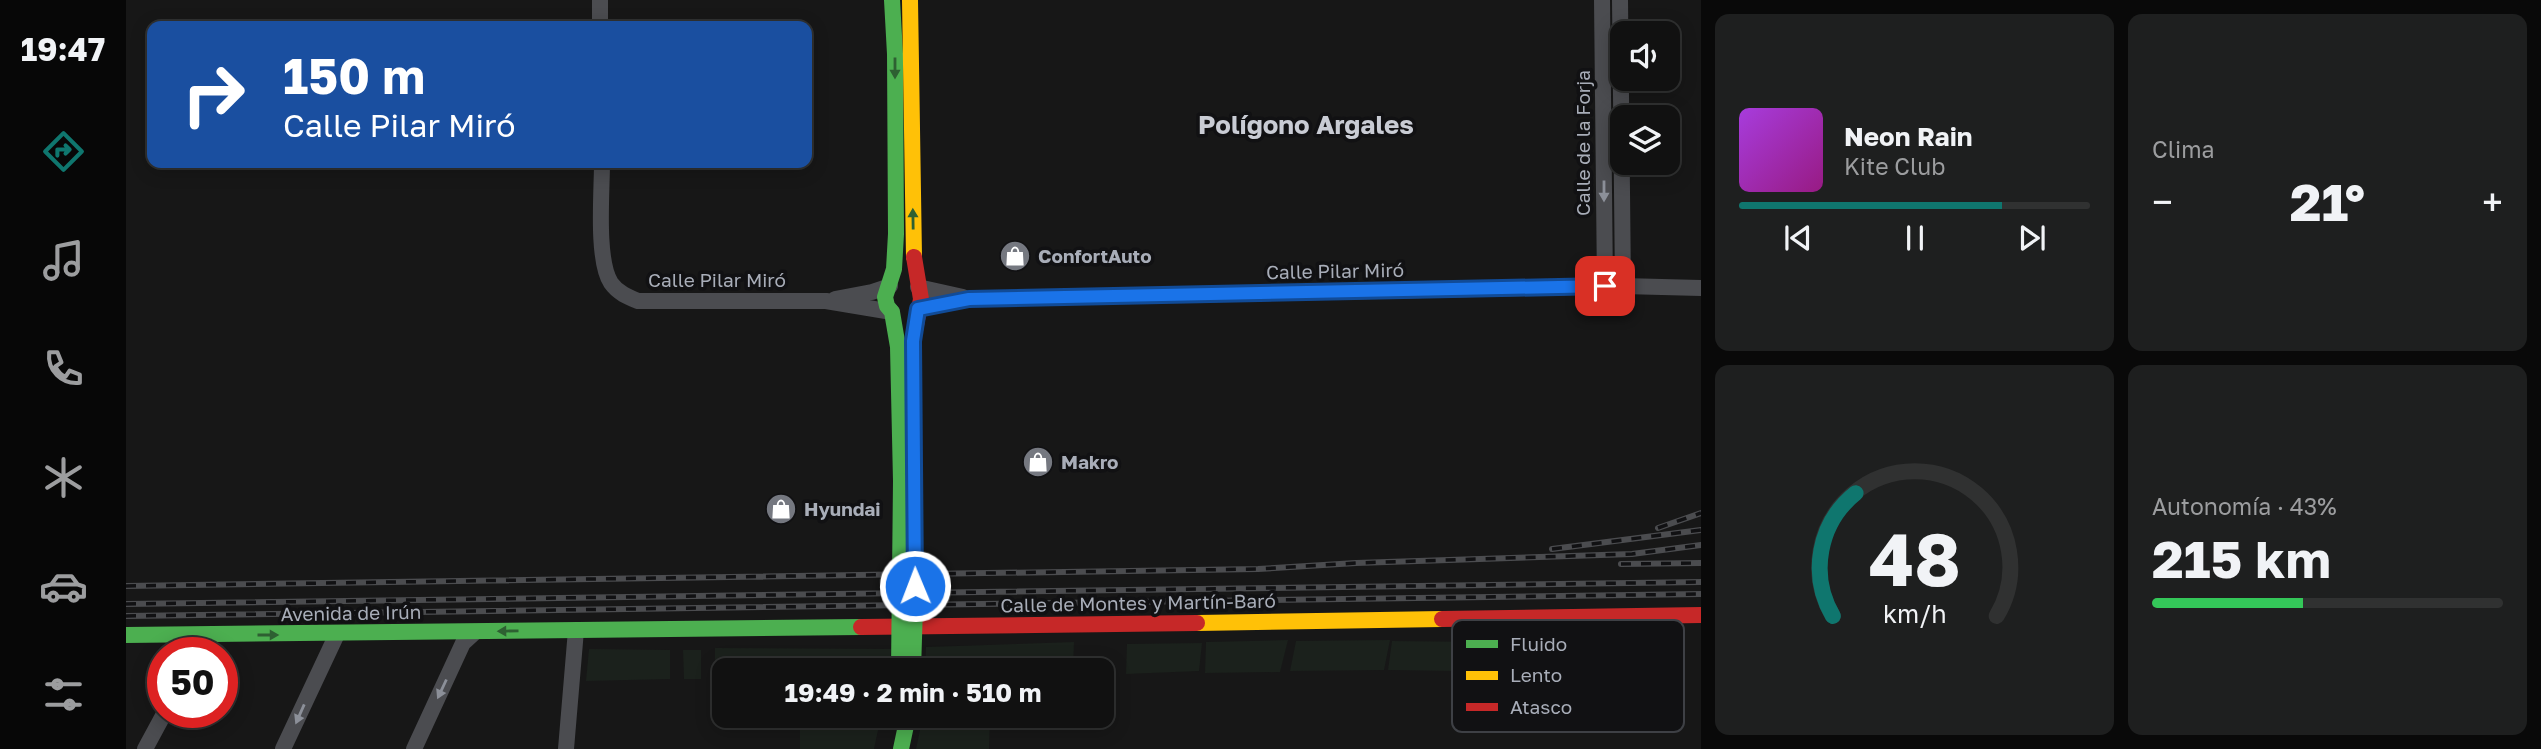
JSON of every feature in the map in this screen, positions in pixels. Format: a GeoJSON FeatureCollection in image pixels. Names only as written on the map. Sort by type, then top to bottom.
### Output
{"type":"FeatureCollection","features":[{"type":"Feature","properties":{"kind":"street"},"geometry":{"type":"LineString","coordinates":[[600,0],[600,21]]}},
{"type":"Feature","properties":{"kind":"street"},"geometry":{"type":"LineString","coordinates":[[892,0],[896,234],[894,269],[885,297],[892,313],[898,347],[916,639],[914,658]]}},
{"type":"Feature","properties":{"kind":"street"},"geometry":{"type":"LineString","coordinates":[[900,658],[913,341],[921,296],[913,250],[910,0]]}},
{"type":"Feature","properties":{"kind":"street","name":"Calle de la Forja"},"geometry":{"type":"LineString","coordinates":[[1602,0],[1605,286]]}},
{"type":"Feature","properties":{"kind":"street","name":"Calle de la Forja"},"geometry":{"type":"LineString","coordinates":[[1620,0],[1623,286]]}},
{"type":"Feature","properties":{"kind":"street","name":"Calle Pilar Miró"},"geometry":{"type":"LineString","coordinates":[[602,168],[603,261],[612,285],[623,295],[638,301],[826,301],[892,313]]}},
{"type":"Feature","properties":{"kind":"street"},"geometry":{"type":"LineString","coordinates":[[890,286],[902,280],[918,287]]}},
{"type":"Feature","properties":{"kind":"street","name":"Calle Pilar Miró"},"geometry":{"type":"LineString","coordinates":[[826,301],[890,286]]}},
{"type":"Feature","properties":{"kind":"street","name":"Calle Pilar Miró"},"geometry":{"type":"LineString","coordinates":[[918,309],[969,299],[1605,286],[1701,288]]}},
{"type":"Feature","properties":{"kind":"street","name":"Calle Pilar Miró"},"geometry":{"type":"LineString","coordinates":[[918,287],[969,299]]}},
{"type":"Feature","properties":{"kind":"street"},"geometry":{"type":"LineString","coordinates":[[892,313],[907,316],[918,309]]}},
{"type":"Feature","properties":{"kind":"street","name":"Calle de Montes y Martín-Baró"},"geometry":{"type":"LineString","coordinates":[[576,630],[1701,615]]}},
{"type":"Feature","properties":{"kind":"street"},"geometry":{"type":"LineString","coordinates":[[566,749],[576,630]]}},
{"type":"Feature","properties":{"kind":"street","name":"Avenida de Irún"},"geometry":{"type":"LineString","coordinates":[[126,635],[576,630]]}},
{"type":"Feature","properties":{"kind":"street"},"geometry":{"type":"LineString","coordinates":[[414,749],[463,643],[475,632]]}},
{"type":"Feature","properties":{"kind":"street"},"geometry":{"type":"LineString","coordinates":[[283,749],[337,634]]}},
{"type":"Feature","properties":{"kind":"street"},"geometry":{"type":"LineString","coordinates":[[145,749],[156,728]]}},
{"type":"Feature","properties":{"kind":"street"},"geometry":{"type":"LineString","coordinates":[[888,749],[892,728]]}},
{"type":"Feature","properties":{"kind":"street"},"geometry":{"type":"LineString","coordinates":[[901,749],[905,728]]}},
{"type":"Feature","properties":{"kind":"shaded area"},"geometry":{"type":"Polygon","coordinates":[[[1288,640],[1280,672],[1205,673],[1206,642],[1288,640]]]}},
{"type":"Feature","properties":{"kind":"shaded area"},"geometry":{"type":"Polygon","coordinates":[[[1390,640],[1384,670],[1290,671],[1296,641],[1390,640]]]}},
{"type":"Feature","properties":{"kind":"shaded area"},"geometry":{"type":"Polygon","coordinates":[[[1392,641],[1452,642],[1452,671],[1388,670],[1392,641]]]}},
{"type":"Feature","properties":{"kind":"shaded area"},"geometry":{"type":"Polygon","coordinates":[[[1074,642],[1073,658],[926,658],[926,647],[1074,642]]]}},
{"type":"Feature","properties":{"kind":"shaded area"},"geometry":{"type":"Polygon","coordinates":[[[1202,643],[1199,671],[1126,674],[1127,644],[1202,643]]]}},
{"type":"Feature","properties":{"kind":"shaded area"},"geometry":{"type":"Polygon","coordinates":[[[715,648],[891,649],[890,658],[715,658],[715,648]]]}},
{"type":"Feature","properties":{"kind":"shaded area"},"geometry":{"type":"Polygon","coordinates":[[[589,649],[670,650],[670,679],[586,681],[589,649]]]}},
{"type":"Feature","properties":{"kind":"shaded area"},"geometry":{"type":"Polygon","coordinates":[[[683,650],[701,650],[701,679],[684,679],[683,650]]]}},
{"type":"Feature","properties":{"kind":"shaded area"},"geometry":{"type":"Polygon","coordinates":[[[800,728],[878,728],[874,749],[800,749],[800,728]]]}},
{"type":"Feature","properties":{"kind":"shaded area"},"geometry":{"type":"Polygon","coordinates":[[[920,728],[990,728],[989,749],[916,749],[920,728]]]}},
{"type":"Feature","properties":{"kind":"railway"},"geometry":{"type":"LineString","coordinates":[[1658,528],[1701,513]]}},
{"type":"Feature","properties":{"kind":"railway"},"geometry":{"type":"LineString","coordinates":[[1552,549],[1701,530]]}},
{"type":"Feature","properties":{"kind":"railway"},"geometry":{"type":"LineString","coordinates":[[126,586],[1258,569],[1632,554],[1701,545]]}},
{"type":"Feature","properties":{"kind":"railway"},"geometry":{"type":"LineString","coordinates":[[1621,564],[1701,563]]}},
{"type":"Feature","properties":{"kind":"railway"},"geometry":{"type":"LineString","coordinates":[[126,604],[1701,582]]}},
{"type":"Feature","properties":{"kind":"railway"},"geometry":{"type":"LineString","coordinates":[[126,616],[1701,594]]}},
{"type":"Feature","properties":{"kind":"traffic: fast"},"geometry":{"type":"LineString","coordinates":[[892,0],[896,234],[894,269],[885,297],[892,312],[898,347],[901,481]]}},
{"type":"Feature","properties":{"kind":"traffic: fast"},"geometry":{"type":"LineString","coordinates":[[899,658],[901,481]]}},
{"type":"Feature","properties":{"kind":"traffic: fast"},"geometry":{"type":"LineString","coordinates":[[913,658],[915,606]]}},
{"type":"Feature","properties":{"kind":"traffic: fast"},"geometry":{"type":"LineString","coordinates":[[126,635],[861,627]]}},
{"type":"Feature","properties":{"kind":"traffic: fast"},"geometry":{"type":"LineString","coordinates":[[901,749],[905,728]]}},
{"type":"Feature","properties":{"kind":"traffic: slow"},"geometry":{"type":"LineString","coordinates":[[910,0],[914,257]]}},
{"type":"Feature","properties":{"kind":"traffic: slow"},"geometry":{"type":"LineString","coordinates":[[1197,623],[1442,619]]}},
{"type":"Feature","properties":{"kind":"traffic: jam"},"geometry":{"type":"LineString","coordinates":[[913,399],[913,341],[921,299],[914,257]]}},
{"type":"Feature","properties":{"kind":"traffic: jam"},"geometry":{"type":"LineString","coordinates":[[1442,619],[1701,615]]}},
{"type":"Feature","properties":{"kind":"traffic: jam"},"geometry":{"type":"LineString","coordinates":[[861,627],[1197,623]]}},
{"type":"Feature","properties":{"kind":"place","name":"ConfortAuto"},"geometry":{"type":"Point","coordinates":[1015,256]}},
{"type":"Feature","properties":{"kind":"place","name":"Makro"},"geometry":{"type":"Point","coordinates":[1038,462]}},
{"type":"Feature","properties":{"kind":"place","name":"Hyundai"},"geometry":{"type":"Point","coordinates":[781,509]}},
{"type":"Feature","properties":{"kind":"district","name":"Polígono Argales"},"geometry":{"type":"Point","coordinates":[1306,125]}},
{"type":"Feature","properties":{"kind":"route"},"geometry":{"type":"LineString","coordinates":[[915,586],[913,341],[918,309],[969,299],[1605,286]]}}]}
